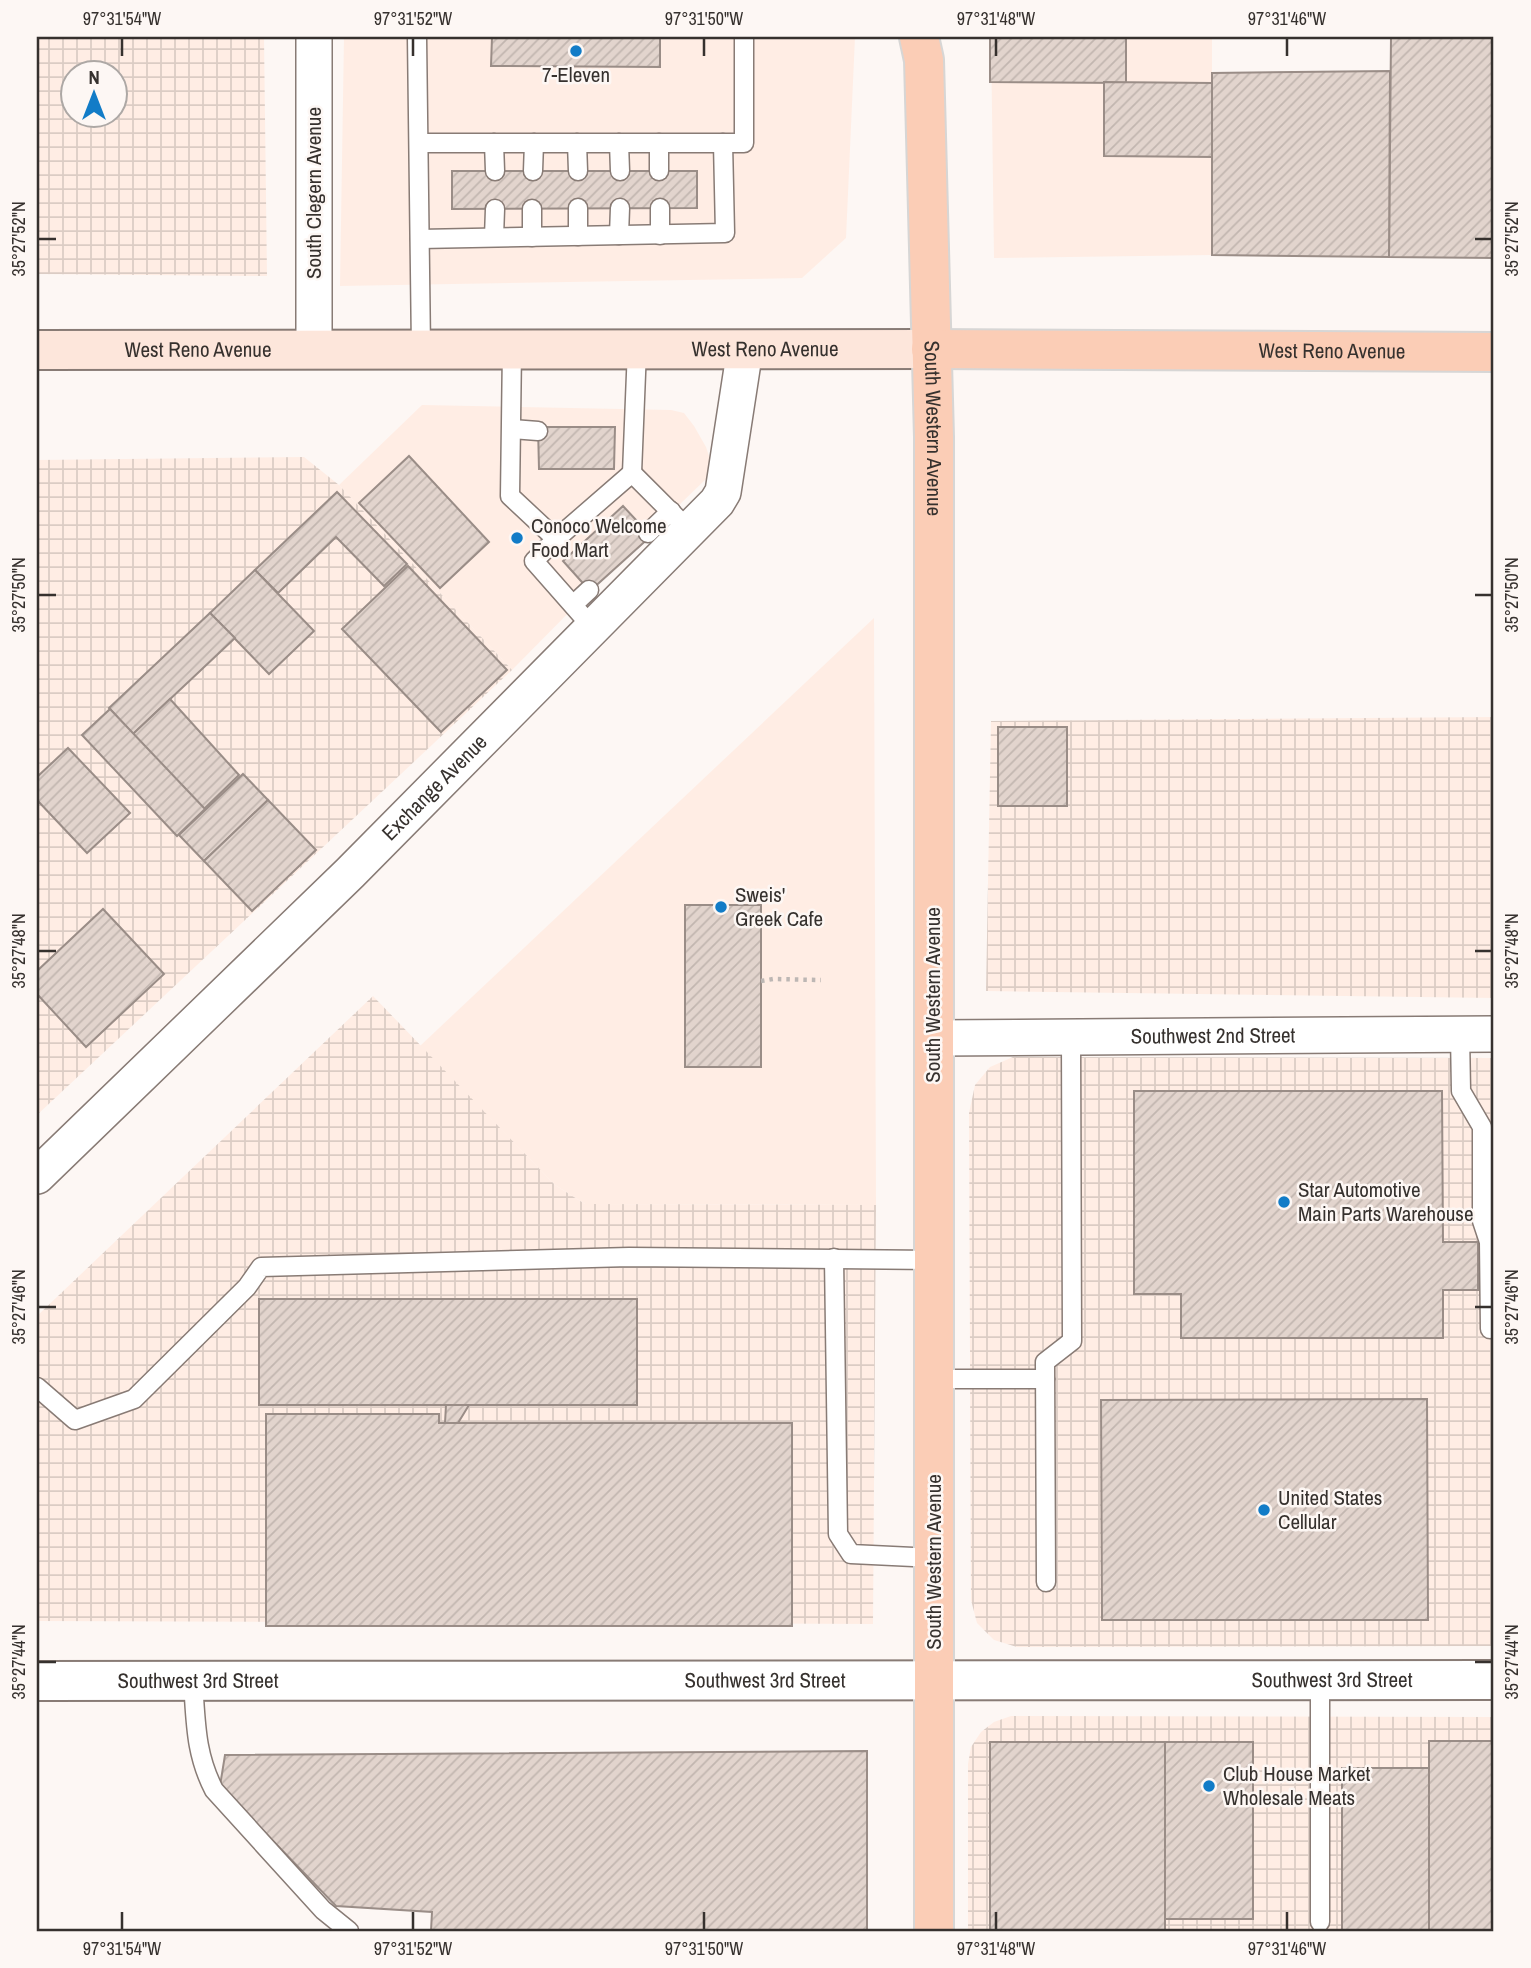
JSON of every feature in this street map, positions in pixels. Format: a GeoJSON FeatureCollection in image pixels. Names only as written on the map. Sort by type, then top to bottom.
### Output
{"type":"FeatureCollection","features":[{"type":"Feature","properties":{"kind":"main road","name":"South Western Avenue"},"geometry":{"type":"LineString","coordinates":[[924,44],[934,437],[934,1931]]}},
{"type":"Feature","properties":{"kind":"main road","name":"West Reno Avenue"},"geometry":{"type":"LineString","coordinates":[[37,350],[931,349],[1494,352]]}},
{"type":"Feature","properties":{"kind":"street","name":"South Clegern Avenue"},"geometry":{"type":"LineString","coordinates":[[314,37],[314,350]]}},
{"type":"Feature","properties":{"kind":"street","name":"Exchange Avenue"},"geometry":{"type":"LineString","coordinates":[[37,1176],[350,873],[584,616],[680,521],[717,502],[723,492],[745,349]]}},
{"type":"Feature","properties":{"kind":"street","name":"Southwest 2nd Street"},"geometry":{"type":"LineString","coordinates":[[933,1038],[1477,1034]]}},
{"type":"Feature","properties":{"kind":"street","name":"Southwest 3rd Street"},"geometry":{"type":"LineString","coordinates":[[37,1681],[1494,1680]]}},
{"type":"Feature","properties":{"kind":"lane"},"geometry":{"type":"LineString","coordinates":[[417,37],[421,349]]}},
{"type":"Feature","properties":{"kind":"lane"},"geometry":{"type":"LineString","coordinates":[[419,143],[744,143],[744,37]]}},
{"type":"Feature","properties":{"kind":"lane"},"geometry":{"type":"LineString","coordinates":[[494,143],[495,171]]}},
{"type":"Feature","properties":{"kind":"lane"},"geometry":{"type":"LineString","coordinates":[[533,171],[534,143]]}},
{"type":"Feature","properties":{"kind":"lane"},"geometry":{"type":"LineString","coordinates":[[577,143],[578,171]]}},
{"type":"Feature","properties":{"kind":"lane"},"geometry":{"type":"LineString","coordinates":[[619,143],[620,171]]}},
{"type":"Feature","properties":{"kind":"lane"},"geometry":{"type":"LineString","coordinates":[[659,143],[659,171]]}},
{"type":"Feature","properties":{"kind":"lane"},"geometry":{"type":"LineString","coordinates":[[420,239],[725,233],[723,143]]}},
{"type":"Feature","properties":{"kind":"lane"},"geometry":{"type":"LineString","coordinates":[[578,208],[578,236]]}},
{"type":"Feature","properties":{"kind":"lane"},"geometry":{"type":"LineString","coordinates":[[619,235],[620,208]]}},
{"type":"Feature","properties":{"kind":"lane"},"geometry":{"type":"LineString","coordinates":[[660,208],[660,235]]}},
{"type":"Feature","properties":{"kind":"lane"},"geometry":{"type":"LineString","coordinates":[[494,237],[495,209]]}},
{"type":"Feature","properties":{"kind":"lane"},"geometry":{"type":"LineString","coordinates":[[532,209],[532,237]]}},
{"type":"Feature","properties":{"kind":"lane"},"geometry":{"type":"LineString","coordinates":[[512,349],[510,496],[556,539]]}},
{"type":"Feature","properties":{"kind":"lane"},"geometry":{"type":"LineString","coordinates":[[584,616],[534,561],[632,473],[637,349]]}},
{"type":"Feature","properties":{"kind":"lane"},"geometry":{"type":"LineString","coordinates":[[512,429],[538,431]]}},
{"type":"Feature","properties":{"kind":"lane"},"geometry":{"type":"LineString","coordinates":[[615,432],[634,431]]}},
{"type":"Feature","properties":{"kind":"lane"},"geometry":{"type":"LineString","coordinates":[[632,473],[680,521],[648,533]]}},
{"type":"Feature","properties":{"kind":"lane"},"geometry":{"type":"LineString","coordinates":[[584,616],[589,590]]}},
{"type":"Feature","properties":{"kind":"lane"},"geometry":{"type":"LineString","coordinates":[[1477,1034],[1461,1091],[1482,1127],[1482,1221],[1489,1242],[1490,1329]]}},
{"type":"Feature","properties":{"kind":"lane"},"geometry":{"type":"LineString","coordinates":[[1046,1582],[1045,1362],[1072,1341],[1070,1037]]}},
{"type":"Feature","properties":{"kind":"lane"},"geometry":{"type":"LineString","coordinates":[[37,1387],[75,1420],[134,1399],[247,1287],[261,1267],[629,1257],[934,1260]]}},
{"type":"Feature","properties":{"kind":"lane"},"geometry":{"type":"LineString","coordinates":[[834,1258],[838,1535],[851,1554],[934,1558]]}},
{"type":"Feature","properties":{"kind":"lane"},"geometry":{"type":"LineString","coordinates":[[934,1380],[1045,1380]]}},
{"type":"Feature","properties":{"kind":"lane"},"geometry":{"type":"LineString","coordinates":[[1320,1680],[1320,1922]]}},
{"type":"Feature","properties":{"kind":"lane"},"geometry":{"type":"LineString","coordinates":[[193,1682],[197,1746],[205,1773],[214,1790],[323,1910],[349,1931]]}},
{"type":"Feature","properties":{"kind":"path"},"geometry":{"type":"LineString","coordinates":[[761,981],[821,980]]}},
{"type":"Feature","properties":{"kind":"shaded area"},"geometry":{"type":"Polygon","coordinates":[[[37,37],[264,37],[267,276],[37,274],[37,37]]]}},
{"type":"Feature","properties":{"kind":"shaded area"},"geometry":{"type":"Polygon","coordinates":[[[344,37],[855,37],[846,238],[802,278],[340,286],[344,37]]]}},
{"type":"Feature","properties":{"kind":"shaded area"},"geometry":{"type":"Polygon","coordinates":[[[991,37],[1212,37],[1212,255],[994,258],[991,37]]]}},
{"type":"Feature","properties":{"kind":"shaded area","name":"Conoco Welcome Food Mart"},"geometry":{"type":"Polygon","coordinates":[[[422,405],[671,410],[684,413],[694,426],[706,447],[710,468],[706,479],[512,670],[339,485],[422,405]]]}},
{"type":"Feature","properties":{"kind":"shaded area"},"geometry":{"type":"Polygon","coordinates":[[[304,457],[339,485],[512,670],[37,1115],[37,460],[304,457]]]}},
{"type":"Feature","properties":{"kind":"shaded area"},"geometry":{"type":"Polygon","coordinates":[[[874,618],[876,1205],[585,1204],[555,1185],[420,1046],[874,618]]]}},
{"type":"Feature","properties":{"kind":"shaded area"},"geometry":{"type":"Polygon","coordinates":[[[1494,717],[1494,998],[986,991],[991,721],[1494,717]]]}},
{"type":"Feature","properties":{"kind":"shaded area"},"geometry":{"type":"Polygon","coordinates":[[[373,996],[555,1185],[585,1204],[876,1205],[873,1624],[37,1621],[37,1316],[373,996]]]}},
{"type":"Feature","properties":{"kind":"shaded area"},"geometry":{"type":"Polygon","coordinates":[[[1013,1057],[1494,1058],[1494,1646],[1017,1647],[994,1640],[977,1623],[971,1600],[969,1113],[975,1085],[990,1067],[1013,1057]]]}},
{"type":"Feature","properties":{"kind":"shaded area"},"geometry":{"type":"Polygon","coordinates":[[[1011,1716],[1494,1717],[1494,1931],[968,1931],[968,1764],[971,1747],[981,1732],[994,1722],[1011,1716]]]}},
{"type":"Feature","properties":{"kind":"building","name":"7-Eleven"},"geometry":{"type":"Polygon","coordinates":[[[492,37],[660,37],[660,67],[491,66],[492,37]]]}},
{"type":"Feature","properties":{"kind":"building"},"geometry":{"type":"Polygon","coordinates":[[[990,37],[1126,37],[1126,83],[990,82],[990,37]]]}},
{"type":"Feature","properties":{"kind":"building"},"geometry":{"type":"Polygon","coordinates":[[[1391,37],[1494,37],[1494,258],[1389,257],[1391,37]]]}},
{"type":"Feature","properties":{"kind":"building"},"geometry":{"type":"Polygon","coordinates":[[[1390,71],[1389,257],[1212,255],[1212,73],[1390,71]]]}},
{"type":"Feature","properties":{"kind":"building"},"geometry":{"type":"Polygon","coordinates":[[[1104,82],[1212,83],[1212,157],[1104,156],[1104,82]]]}},
{"type":"Feature","properties":{"kind":"building"},"geometry":{"type":"Polygon","coordinates":[[[452,171],[697,171],[697,208],[452,209],[452,171]]]}},
{"type":"Feature","properties":{"kind":"building"},"geometry":{"type":"Polygon","coordinates":[[[538,427],[615,427],[614,469],[539,469],[538,427]]]}},
{"type":"Feature","properties":{"kind":"building"},"geometry":{"type":"Polygon","coordinates":[[[409,456],[489,542],[440,588],[359,503],[409,456]]]}},
{"type":"Feature","properties":{"kind":"building"},"geometry":{"type":"Polygon","coordinates":[[[337,492],[407,564],[384,586],[336,537],[278,593],[255,570],[337,492]]]}},
{"type":"Feature","properties":{"kind":"building"},"geometry":{"type":"Polygon","coordinates":[[[623,506],[651,536],[590,591],[563,561],[623,506]]]}},
{"type":"Feature","properties":{"kind":"building"},"geometry":{"type":"Polygon","coordinates":[[[408,566],[507,670],[441,732],[342,629],[408,566]]]}},
{"type":"Feature","properties":{"kind":"building"},"geometry":{"type":"Polygon","coordinates":[[[255,570],[314,631],[269,674],[210,613],[255,570]]]}},
{"type":"Feature","properties":{"kind":"building"},"geometry":{"type":"Polygon","coordinates":[[[210,613],[235,638],[133,734],[109,708],[210,613]]]}},
{"type":"Feature","properties":{"kind":"building"},"geometry":{"type":"Polygon","coordinates":[[[170,699],[239,775],[204,809],[133,734],[170,699]]]}},
{"type":"Feature","properties":{"kind":"building"},"geometry":{"type":"Polygon","coordinates":[[[110,709],[205,809],[177,836],[82,735],[110,709]]]}},
{"type":"Feature","properties":{"kind":"building"},"geometry":{"type":"Polygon","coordinates":[[[998,727],[1067,727],[1067,806],[998,806],[998,727]]]}},
{"type":"Feature","properties":{"kind":"building"},"geometry":{"type":"Polygon","coordinates":[[[68,748],[130,813],[87,853],[37,800],[37,777],[68,748]]]}},
{"type":"Feature","properties":{"kind":"building"},"geometry":{"type":"Polygon","coordinates":[[[243,774],[268,800],[204,861],[179,835],[243,774]]]}},
{"type":"Feature","properties":{"kind":"building"},"geometry":{"type":"Polygon","coordinates":[[[268,800],[316,850],[252,911],[204,861],[268,800]]]}},
{"type":"Feature","properties":{"kind":"building"},"geometry":{"type":"Polygon","coordinates":[[[685,905],[761,905],[761,1067],[685,1067],[685,905]]]}},
{"type":"Feature","properties":{"kind":"building"},"geometry":{"type":"Polygon","coordinates":[[[103,909],[164,974],[86,1047],[37,994],[37,971],[103,909]]]}},
{"type":"Feature","properties":{"kind":"building"},"geometry":{"type":"Polygon","coordinates":[[[1134,1091],[1442,1091],[1443,1242],[1478,1242],[1478,1290],[1443,1290],[1443,1338],[1181,1338],[1181,1294],[1134,1294],[1134,1091]]]}},
{"type":"Feature","properties":{"kind":"building"},"geometry":{"type":"Polygon","coordinates":[[[259,1299],[637,1299],[637,1405],[259,1405],[259,1299]]]}},
{"type":"Feature","properties":{"kind":"building"},"geometry":{"type":"Polygon","coordinates":[[[1427,1399],[1428,1620],[1102,1620],[1101,1400],[1427,1399]]]}},
{"type":"Feature","properties":{"kind":"building"},"geometry":{"type":"Polygon","coordinates":[[[446,1405],[469,1405],[458,1423],[445,1423],[446,1405]]]}},
{"type":"Feature","properties":{"kind":"building"},"geometry":{"type":"Polygon","coordinates":[[[266,1414],[439,1414],[439,1423],[792,1423],[792,1626],[266,1626],[266,1414]]]}},
{"type":"Feature","properties":{"kind":"building"},"geometry":{"type":"Polygon","coordinates":[[[1429,1741],[1494,1741],[1494,1931],[1429,1931],[1429,1741]]]}},
{"type":"Feature","properties":{"kind":"building"},"geometry":{"type":"Polygon","coordinates":[[[990,1742],[1165,1742],[1165,1931],[990,1931],[990,1742]]]}},
{"type":"Feature","properties":{"kind":"building"},"geometry":{"type":"Polygon","coordinates":[[[1165,1742],[1253,1742],[1253,1919],[1165,1919],[1165,1742]]]}},
{"type":"Feature","properties":{"kind":"building"},"geometry":{"type":"Polygon","coordinates":[[[867,1751],[867,1931],[431,1931],[432,1912],[336,1906],[220,1786],[225,1755],[867,1751]]]}},
{"type":"Feature","properties":{"kind":"building"},"geometry":{"type":"Polygon","coordinates":[[[1342,1768],[1429,1768],[1429,1931],[1342,1931],[1342,1768]]]}},
{"type":"Feature","properties":{"kind":"place","name":"7-Eleven"},"geometry":{"type":"Point","coordinates":[576,51]}},
{"type":"Feature","properties":{"kind":"place","name":"Conoco Welcome Food Mart"},"geometry":{"type":"Point","coordinates":[517,538]}},
{"type":"Feature","properties":{"kind":"place","name":"Sweis' Greek Cafe"},"geometry":{"type":"Point","coordinates":[721,907]}},
{"type":"Feature","properties":{"kind":"place","name":"Star Automotive Main Parts Warehouse"},"geometry":{"type":"Point","coordinates":[1284,1202]}},
{"type":"Feature","properties":{"kind":"place","name":"United States Cellular"},"geometry":{"type":"Point","coordinates":[1264,1510]}},
{"type":"Feature","properties":{"kind":"place","name":"Club House Market Wholesale Meats"},"geometry":{"type":"Point","coordinates":[1209,1786]}}]}
